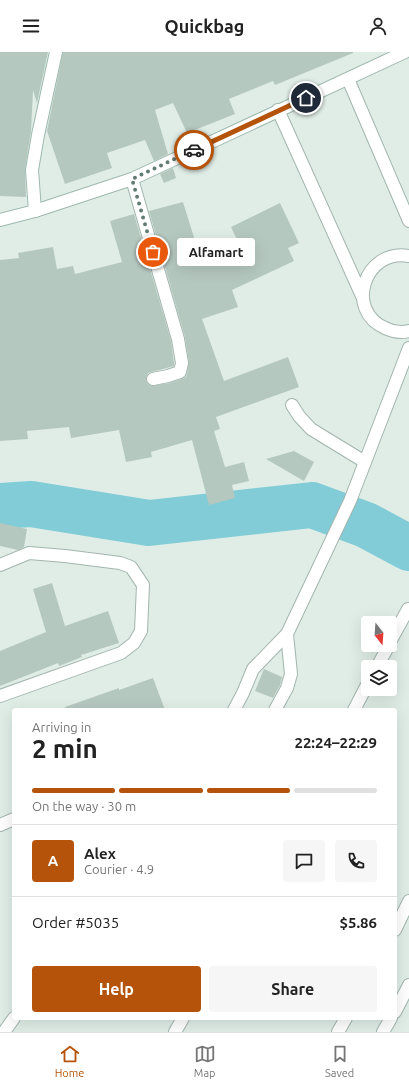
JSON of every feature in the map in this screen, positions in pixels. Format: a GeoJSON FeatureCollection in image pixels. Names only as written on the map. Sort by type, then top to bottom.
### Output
{"type":"FeatureCollection","features":[{"type":"Feature","properties":{"kind":"street"},"geometry":{"type":"LineString","coordinates":[[35,210],[32,170],[56,52]]}},
{"type":"Feature","properties":{"kind":"street"},"geometry":{"type":"LineString","coordinates":[[0,220],[132,179],[405,52]]}},
{"type":"Feature","properties":{"kind":"street"},"geometry":{"type":"LineString","coordinates":[[348,79],[409,221]]}},
{"type":"Feature","properties":{"kind":"street"},"geometry":{"type":"LineString","coordinates":[[278,110],[362,296],[365,308],[371,318],[381,326],[392,331],[409,331]]}},
{"type":"Feature","properties":{"kind":"street"},"geometry":{"type":"LineString","coordinates":[[132,179],[178,339],[182,363],[180,372],[153,379]]}},
{"type":"Feature","properties":{"kind":"street"},"geometry":{"type":"LineString","coordinates":[[362,296],[364,283],[370,271],[379,262],[390,256],[409,256]]}},
{"type":"Feature","properties":{"kind":"street"},"geometry":{"type":"LineString","coordinates":[[235,708],[253,669],[287,634],[350,501],[409,348]]}},
{"type":"Feature","properties":{"kind":"street"},"geometry":{"type":"LineString","coordinates":[[292,405],[311,430],[365,462]]}},
{"type":"Feature","properties":{"kind":"street"},"geometry":{"type":"LineString","coordinates":[[0,564],[29,553],[120,563],[131,568],[143,584],[141,630],[134,643],[121,653],[0,696]]}},
{"type":"Feature","properties":{"kind":"street"},"geometry":{"type":"LineString","coordinates":[[397,629],[408,608]]}},
{"type":"Feature","properties":{"kind":"street"},"geometry":{"type":"LineString","coordinates":[[276,708],[287,688],[291,674],[287,634]]}},
{"type":"Feature","properties":{"kind":"street"},"geometry":{"type":"LineString","coordinates":[[355,708],[361,696]]}},
{"type":"Feature","properties":{"kind":"street"},"geometry":{"type":"LineString","coordinates":[[0,824],[12,820]]}},
{"type":"Feature","properties":{"kind":"street"},"geometry":{"type":"LineString","coordinates":[[397,926],[409,901]]}},
{"type":"Feature","properties":{"kind":"street"},"geometry":{"type":"LineString","coordinates":[[397,1008],[409,985]]}},
{"type":"Feature","properties":{"kind":"street"},"geometry":{"type":"LineString","coordinates":[[4,1032],[13,1020]]}},
{"type":"Feature","properties":{"kind":"street"},"geometry":{"type":"LineString","coordinates":[[174,1032],[182,1020]]}},
{"type":"Feature","properties":{"kind":"street"},"geometry":{"type":"LineString","coordinates":[[338,1032],[345,1020]]}},
{"type":"Feature","properties":{"kind":"street"},"geometry":{"type":"LineString","coordinates":[[383,1032],[390,1020]]}},
{"type":"Feature","properties":{"kind":"building"},"geometry":{"type":"Polygon","coordinates":[[[0,52],[48,52],[37,103],[33,90],[31,131],[25,169],[26,197],[0,196],[0,52]]]}},
{"type":"Feature","properties":{"kind":"building"},"geometry":{"type":"Polygon","coordinates":[[[63,52],[353,53],[275,85],[273,81],[229,99],[235,114],[187,133],[173,103],[155,110],[168,154],[154,161],[145,140],[107,153],[112,168],[65,184],[47,131],[63,52]]]}},
{"type":"Feature","properties":{"kind":"building"},"geometry":{"type":"Polygon","coordinates":[[[173,168],[176,178],[164,183],[160,174],[173,168]]]}},
{"type":"Feature","properties":{"kind":"building"},"geometry":{"type":"Polygon","coordinates":[[[183,202],[201,260],[238,242],[231,227],[280,203],[299,243],[288,248],[294,261],[232,290],[238,307],[202,319],[224,381],[288,357],[299,387],[216,417],[220,429],[214,431],[225,467],[244,462],[249,481],[232,485],[235,498],[209,505],[192,440],[151,452],[152,457],[126,462],[119,430],[71,438],[69,427],[27,431],[28,439],[0,441],[0,260],[19,258],[18,253],[53,247],[57,269],[73,266],[75,274],[122,262],[110,221],[134,214],[171,341],[174,363],[174,366],[148,373],[146,381],[151,386],[170,383],[186,377],[189,362],[185,337],[149,211],[183,202]]]}},
{"type":"Feature","properties":{"kind":"building"},"geometry":{"type":"Polygon","coordinates":[[[294,451],[314,462],[304,481],[266,459],[294,451]]]}},
{"type":"Feature","properties":{"kind":"building"},"geometry":{"type":"Polygon","coordinates":[[[0,523],[27,529],[24,547],[18,550],[0,546],[0,523]]]}},
{"type":"Feature","properties":{"kind":"building"},"geometry":{"type":"Polygon","coordinates":[[[52,583],[65,626],[108,611],[119,643],[81,655],[82,657],[59,666],[58,663],[0,686],[0,651],[46,632],[33,589],[52,583]]]}},
{"type":"Feature","properties":{"kind":"building"},"geometry":{"type":"Polygon","coordinates":[[[264,669],[282,677],[280,685],[273,698],[255,691],[264,669]]]}},
{"type":"Feature","properties":{"kind":"building"},"geometry":{"type":"Polygon","coordinates":[[[153,678],[164,708],[65,707],[119,688],[119,690],[153,678]]]}},
{"type":"Feature","properties":{"kind":"waterway"},"geometry":{"type":"LineString","coordinates":[[0,506],[31,504],[149,523],[312,505],[366,525],[409,548]]}},
{"type":"Feature","properties":{"kind":"way so far"},"geometry":{"type":"LineString","coordinates":[[153,252],[132,179],[194,150]]}},
{"type":"Feature","properties":{"kind":"place","name":"Alfamart"},"geometry":{"type":"Point","coordinates":[153,252]}},
{"type":"Feature","properties":{"kind":"route"},"geometry":{"type":"LineString","coordinates":[[194,150],[306,98]]}}]}
